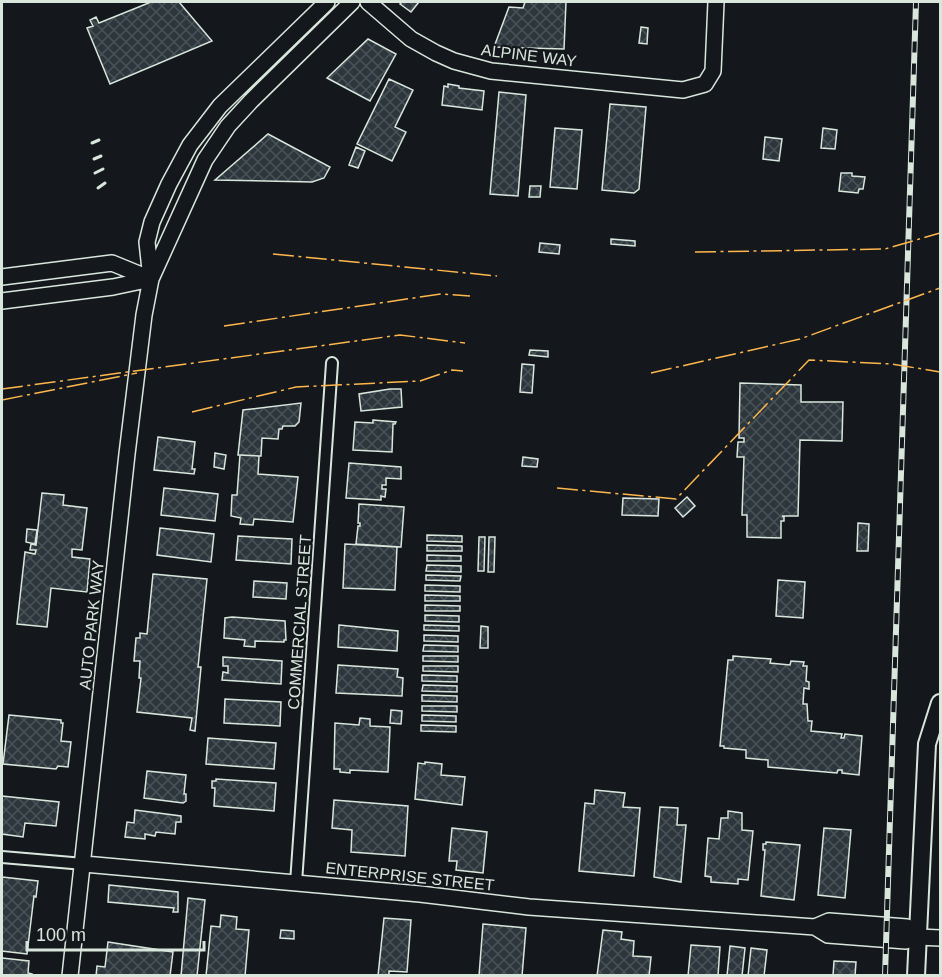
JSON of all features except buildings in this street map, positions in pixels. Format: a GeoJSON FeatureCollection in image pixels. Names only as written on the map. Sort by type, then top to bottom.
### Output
{"type":"FeatureCollection","features":[{"type":"Feature","properties":{"kind":"main road","name":"AUTO PARK WAY"},"geometry":{"type":"LineString","coordinates":[[151,279],[147,242],[152,222],[190,146],[220,106],[327,2]]}},
{"type":"Feature","properties":{"kind":"main road","name":"AUTO PARK WAY"},"geometry":{"type":"LineString","coordinates":[[70,975],[84,864],[127,454],[144,315],[151,279],[205,160],[228,126],[352,2]]}},
{"type":"Feature","properties":{"kind":"main road","name":"ALPINE WAY"},"geometry":{"type":"LineString","coordinates":[[368,2],[400,30],[423,46],[454,61],[491,71],[682,90],[705,84],[713,71],[717,2]]}},
{"type":"Feature","properties":{"kind":"main road"},"geometry":{"type":"LineString","coordinates":[[2,277],[112,263],[151,279]]}},
{"type":"Feature","properties":{"kind":"main road"},"geometry":{"type":"LineString","coordinates":[[2,301],[113,287],[151,279]]}},
{"type":"Feature","properties":{"kind":"main road"},"geometry":{"type":"LineString","coordinates":[[916,975],[927,744],[940,703]]}},
{"type":"Feature","properties":{"kind":"main road","name":"ENTERPRISE STREET"},"geometry":{"type":"LineString","coordinates":[[84,864],[420,894],[529,907],[815,927],[828,935],[906,941],[918,937],[940,938]]}},
{"type":"Feature","properties":{"kind":"street","name":"COMMERCIAL STREET"},"geometry":{"type":"LineString","coordinates":[[296,883],[332,363]]}},
{"type":"Feature","properties":{"kind":"street","name":"ENTERPRISE STREET"},"geometry":{"type":"LineString","coordinates":[[2,857],[84,864]]}},
{"type":"Feature","properties":{"kind":"railway"},"geometry":{"type":"LineString","coordinates":[[885,976],[916,2]]}},
{"type":"Feature","properties":{"kind":"wall"},"geometry":{"type":"LineString","coordinates":[[92,143],[99,140]]}},
{"type":"Feature","properties":{"kind":"wall"},"geometry":{"type":"LineString","coordinates":[[94,159],[101,156]]}},
{"type":"Feature","properties":{"kind":"wall"},"geometry":{"type":"LineString","coordinates":[[95,173],[103,169]]}},
{"type":"Feature","properties":{"kind":"wall"},"geometry":{"type":"LineString","coordinates":[[98,188],[105,183]]}},
{"type":"Feature","properties":{"kind":"power"},"geometry":{"type":"LineString","coordinates":[[695,252],[885,249],[940,233]]}},
{"type":"Feature","properties":{"kind":"power"},"geometry":{"type":"LineString","coordinates":[[273,254],[497,276]]}},
{"type":"Feature","properties":{"kind":"power"},"geometry":{"type":"LineString","coordinates":[[651,373],[800,339],[940,288]]}},
{"type":"Feature","properties":{"kind":"power"},"geometry":{"type":"LineString","coordinates":[[224,326],[441,294],[470,296]]}},
{"type":"Feature","properties":{"kind":"power"},"geometry":{"type":"LineString","coordinates":[[2,389],[400,335],[465,343]]}},
{"type":"Feature","properties":{"kind":"power"},"geometry":{"type":"LineString","coordinates":[[557,488],[676,499],[809,360],[892,364],[940,372]]}},
{"type":"Feature","properties":{"kind":"power"},"geometry":{"type":"LineString","coordinates":[[192,412],[296,387],[420,381],[452,370],[463,371]]}},
{"type":"Feature","properties":{"kind":"power"},"geometry":{"type":"LineString","coordinates":[[2,400],[137,373]]}}]}
